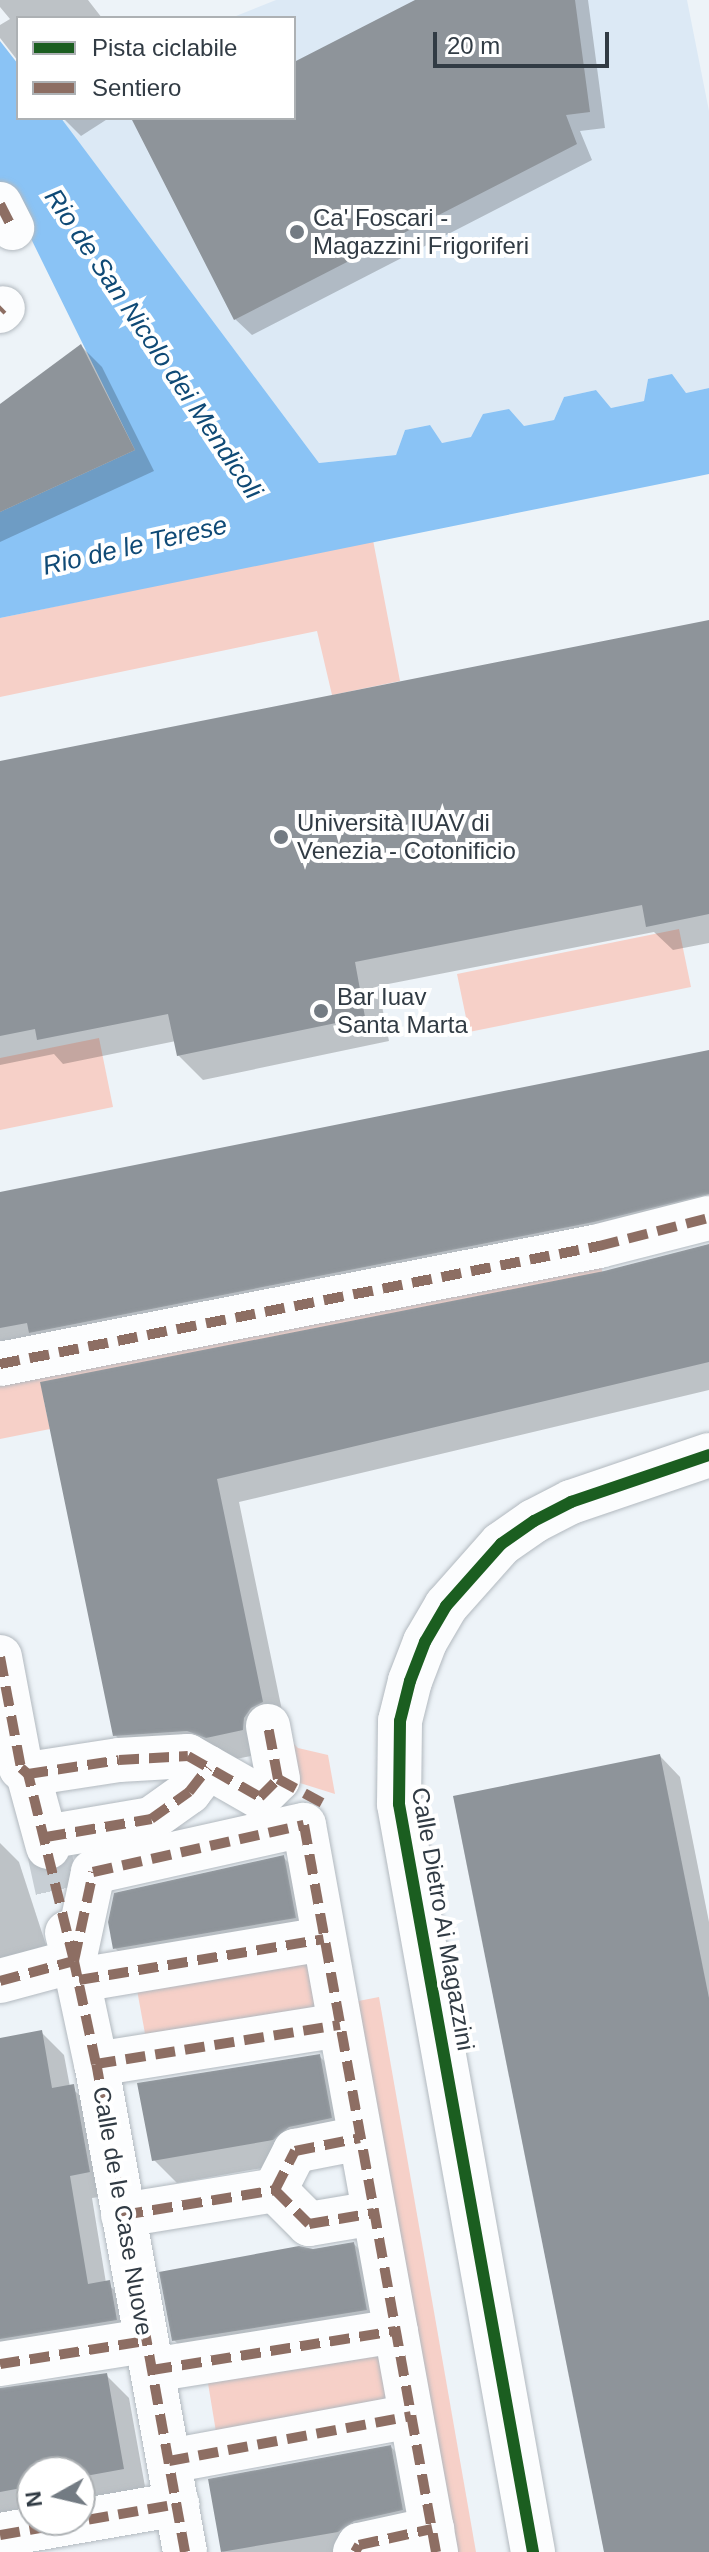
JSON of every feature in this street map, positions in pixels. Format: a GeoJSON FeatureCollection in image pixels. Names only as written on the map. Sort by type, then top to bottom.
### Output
{"type":"FeatureCollection","features":[{"type":"Feature","properties":{"kind":"street"},"geometry":{"type":"LineString","coordinates":[[0,1364],[609,1244],[709,1218]]}},
{"type":"Feature","properties":{"kind":"street","name":"Calle Dietro Ai Magazzini"},"geometry":{"type":"LineString","coordinates":[[533,2552],[399,1804],[400,1721],[420,1655],[446,1606],[501,1544],[571,1502],[709,1455]]}},
{"type":"Feature","properties":{"kind":"street"},"geometry":{"type":"LineString","coordinates":[[0,1657],[6,1717],[21,1768],[28,1774],[47,1842],[151,1819],[189,1792],[208,1768]]}},
{"type":"Feature","properties":{"kind":"street"},"geometry":{"type":"LineString","coordinates":[[268,1726],[278,1779]]}},
{"type":"Feature","properties":{"kind":"street"},"geometry":{"type":"LineString","coordinates":[[28,1774],[154,1756],[188,1756],[260,1797],[278,1779]]}},
{"type":"Feature","properties":{"kind":"street"},"geometry":{"type":"LineString","coordinates":[[278,1779],[326,1805]]}},
{"type":"Feature","properties":{"kind":"street","name":"Calle de le Case Nuove"},"geometry":{"type":"LineString","coordinates":[[185,2552],[96,2064],[76,1971],[76,1882],[304,1825],[324,1939]]}},
{"type":"Feature","properties":{"kind":"street"},"geometry":{"type":"LineString","coordinates":[[0,1981],[324,1939],[434,2541],[359,2545],[355,2552]]}},
{"type":"Feature","properties":{"kind":"street"},"geometry":{"type":"LineString","coordinates":[[96,2064],[340,2025]]}},
{"type":"Feature","properties":{"kind":"street"},"geometry":{"type":"LineString","coordinates":[[275,2190],[295,2151],[360,2138]]}},
{"type":"Feature","properties":{"kind":"street"},"geometry":{"type":"LineString","coordinates":[[123,2215],[275,2190]]}},
{"type":"Feature","properties":{"kind":"street"},"geometry":{"type":"LineString","coordinates":[[275,2190],[309,2224],[374,2213]]}},
{"type":"Feature","properties":{"kind":"street"},"geometry":{"type":"LineString","coordinates":[[0,2364],[149,2356],[396,2331]]}},
{"type":"Feature","properties":{"kind":"street"},"geometry":{"type":"LineString","coordinates":[[169,2461],[411,2416]]}},
{"type":"Feature","properties":{"kind":"street"},"geometry":{"type":"LineString","coordinates":[[0,2535],[177,2504]]}},
{"type":"Feature","properties":{"kind":"shaded area"},"geometry":{"type":"Polygon","coordinates":[[[276,0],[687,0],[709,111],[709,388],[686,393],[648,379],[644,401],[611,408],[596,390],[564,397],[554,420],[442,443],[429,425],[405,430],[396,455],[319,463],[63,121],[296,120],[296,16],[236,16],[276,0]]]}},
{"type":"Feature","properties":{"kind":"shaded area"},"geometry":{"type":"Polygon","coordinates":[[[373,540],[400,681],[332,695],[317,631],[0,697],[0,618],[373,540]]]}},
{"type":"Feature","properties":{"kind":"shaded area"},"geometry":{"type":"Polygon","coordinates":[[[679,929],[691,987],[469,1032],[457,974],[679,929]]]}},
{"type":"Feature","properties":{"kind":"shaded area"},"geometry":{"type":"Polygon","coordinates":[[[99,1038],[113,1107],[0,1130],[0,1058],[99,1038]]]}},
{"type":"Feature","properties":{"kind":"shaded area"},"geometry":{"type":"Polygon","coordinates":[[[599,1246],[604,1288],[44,1401],[50,1429],[0,1439],[0,1365],[599,1246]]]}},
{"type":"Feature","properties":{"kind":"shaded area"},"geometry":{"type":"Polygon","coordinates":[[[273,1723],[298,1748],[328,1755],[335,1794],[284,1778],[273,1723]]]}},
{"type":"Feature","properties":{"kind":"shaded area"},"geometry":{"type":"Polygon","coordinates":[[[318,1946],[330,2016],[148,2050],[135,1979],[318,1946]]]}},
{"type":"Feature","properties":{"kind":"shaded area"},"geometry":{"type":"Polygon","coordinates":[[[379,1997],[476,2552],[440,2552],[343,2004],[379,1997]]]}},
{"type":"Feature","properties":{"kind":"shaded area"},"geometry":{"type":"Polygon","coordinates":[[[389,2335],[404,2411],[218,2444],[205,2365],[389,2335]]]}},
{"type":"Feature","properties":{"kind":"water"},"geometry":{"type":"Polygon","coordinates":[[[0,41],[16,61],[16,120],[62,120],[319,463],[396,455],[405,430],[430,425],[442,443],[471,437],[483,414],[509,409],[524,426],[554,420],[564,397],[596,390],[611,408],[644,401],[648,379],[672,374],[686,393],[709,388],[709,474],[0,618],[0,512],[135,450],[11,198],[0,183],[0,41]]]}},
{"type":"Feature","properties":{"kind":"building","name":"Ca' Foscari - Magazzini Frigoriferi"},"geometry":{"type":"Polygon","coordinates":[[[415,0],[575,0],[590,112],[566,115],[577,144],[234,320],[132,120],[296,120],[296,61],[415,0]]]}},
{"type":"Feature","properties":{"kind":"building"},"geometry":{"type":"Polygon","coordinates":[[[81,344],[135,450],[0,512],[0,404],[81,344]]]}},
{"type":"Feature","properties":{"kind":"building"},"geometry":{"type":"Polygon","coordinates":[[[709,620],[709,914],[646,927],[642,905],[355,962],[365,1017],[177,1056],[168,1014],[37,1040],[35,1029],[0,1036],[0,761],[709,620]]]}},
{"type":"Feature","properties":{"kind":"building"},"geometry":{"type":"Polygon","coordinates":[[[709,1050],[709,1194],[594,1222],[29,1333],[27,1323],[0,1328],[0,1192],[709,1050]]]}},
{"type":"Feature","properties":{"kind":"building"},"geometry":{"type":"Polygon","coordinates":[[[709,1244],[709,1362],[217,1479],[263,1702],[251,1708],[244,1718],[243,1730],[206,1738],[187,1731],[113,1736],[40,1382],[604,1271],[709,1244]]]}},
{"type":"Feature","properties":{"kind":"building"},"geometry":{"type":"Polygon","coordinates":[[[660,1754],[709,1998],[709,2552],[604,2552],[453,1796],[660,1754]]]}},
{"type":"Feature","properties":{"kind":"building"},"geometry":{"type":"Polygon","coordinates":[[[284,1855],[296,1918],[113,1949],[108,1922],[114,1893],[284,1855]]]}},
{"type":"Feature","properties":{"kind":"building"},"geometry":{"type":"Polygon","coordinates":[[[42,2030],[52,2088],[74,2084],[90,2172],[70,2176],[88,2284],[110,2280],[117,2320],[0,2339],[0,2038],[42,2030]]]}},
{"type":"Feature","properties":{"kind":"building"},"geometry":{"type":"Polygon","coordinates":[[[320,2054],[332,2118],[289,2127],[273,2140],[152,2161],[137,2083],[320,2054]]]}},
{"type":"Feature","properties":{"kind":"building"},"geometry":{"type":"Polygon","coordinates":[[[354,2242],[367,2310],[172,2341],[159,2272],[299,2246],[313,2249],[354,2242]]]}},
{"type":"Feature","properties":{"kind":"building"},"geometry":{"type":"Polygon","coordinates":[[[107,2373],[124,2469],[96,2474],[96,2456],[16,2456],[16,2489],[0,2492],[0,2388],[107,2373]]]}},
{"type":"Feature","properties":{"kind":"building"},"geometry":{"type":"Polygon","coordinates":[[[391,2445],[403,2510],[354,2521],[338,2532],[221,2552],[208,2479],[391,2445]]]}},
{"type":"Feature","properties":{"kind":"tunnel"},"geometry":{"type":"LineString","coordinates":[[48,1847],[58,1893]]}},
{"type":"Feature","properties":{"kind":"marked path"},"geometry":{"type":"LineString","coordinates":[[0,204],[12,228]]}},
{"type":"Feature","properties":{"kind":"marked path"},"geometry":{"type":"LineString","coordinates":[[0,311],[3,308]]}},
{"type":"Feature","properties":{"kind":"marked path"},"geometry":{"type":"LineString","coordinates":[[0,1364],[599,1246],[709,1218]]}},
{"type":"Feature","properties":{"kind":"marked path"},"geometry":{"type":"LineString","coordinates":[[0,1657],[21,1768],[28,1774]]}},
{"type":"Feature","properties":{"kind":"marked path"},"geometry":{"type":"LineString","coordinates":[[0,1981],[74,1961],[28,1774],[119,1760],[188,1756],[260,1797],[278,1779],[268,1726]]}},
{"type":"Feature","properties":{"kind":"marked path"},"geometry":{"type":"LineString","coordinates":[[46,1837],[151,1819],[189,1792],[208,1768]]}},
{"type":"Feature","properties":{"kind":"marked path"},"geometry":{"type":"LineString","coordinates":[[278,1779],[326,1805]]}},
{"type":"Feature","properties":{"kind":"marked path"},"geometry":{"type":"LineString","coordinates":[[185,2552],[96,2064],[74,1961],[93,1872],[304,1825],[436,2552]]}},
{"type":"Feature","properties":{"kind":"marked path"},"geometry":{"type":"LineString","coordinates":[[79,1980],[324,1939]]}},
{"type":"Feature","properties":{"kind":"marked path"},"geometry":{"type":"LineString","coordinates":[[96,2064],[340,2025]]}},
{"type":"Feature","properties":{"kind":"marked path"},"geometry":{"type":"LineString","coordinates":[[275,2190],[295,2151],[360,2138]]}},
{"type":"Feature","properties":{"kind":"marked path"},"geometry":{"type":"LineString","coordinates":[[275,2190],[309,2224],[374,2213]]}},
{"type":"Feature","properties":{"kind":"marked path"},"geometry":{"type":"LineString","coordinates":[[123,2215],[275,2190]]}},
{"type":"Feature","properties":{"kind":"marked path"},"geometry":{"type":"LineString","coordinates":[[152,2370],[396,2331]]}},
{"type":"Feature","properties":{"kind":"marked path"},"geometry":{"type":"LineString","coordinates":[[0,2364],[146,2341]]}},
{"type":"Feature","properties":{"kind":"marked path"},"geometry":{"type":"LineString","coordinates":[[169,2461],[411,2416]]}},
{"type":"Feature","properties":{"kind":"marked path"},"geometry":{"type":"LineString","coordinates":[[0,2535],[177,2504]]}},
{"type":"Feature","properties":{"kind":"marked path"},"geometry":{"type":"LineString","coordinates":[[355,2552],[359,2545],[432,2529]]}},
{"type":"Feature","properties":{"kind":"cycle path"},"geometry":{"type":"LineString","coordinates":[[533,2552],[399,1804],[400,1721],[410,1681],[425,1642],[446,1606],[501,1544],[534,1521],[571,1502],[709,1455]]}},
{"type":"Feature","properties":{"kind":"place","name":"Ca' Foscari - Magazzini Frigoriferi"},"geometry":{"type":"Point","coordinates":[297,232]}},
{"type":"Feature","properties":{"kind":"place","name":"Università IUAV di Venezia - Cotonificio"},"geometry":{"type":"Point","coordinates":[281,837]}},
{"type":"Feature","properties":{"kind":"place","name":"Bar Iuav Santa Marta"},"geometry":{"type":"Point","coordinates":[321,1011]}},
{"type":"Feature","properties":{"kind":"water label","name":"Rio de San Nicolo dei Mendicoli"},"geometry":{"type":"Point","coordinates":[153,344]}},
{"type":"Feature","properties":{"kind":"water label","name":"Rio de le Terese"},"geometry":{"type":"Point","coordinates":[135,546]}}]}
